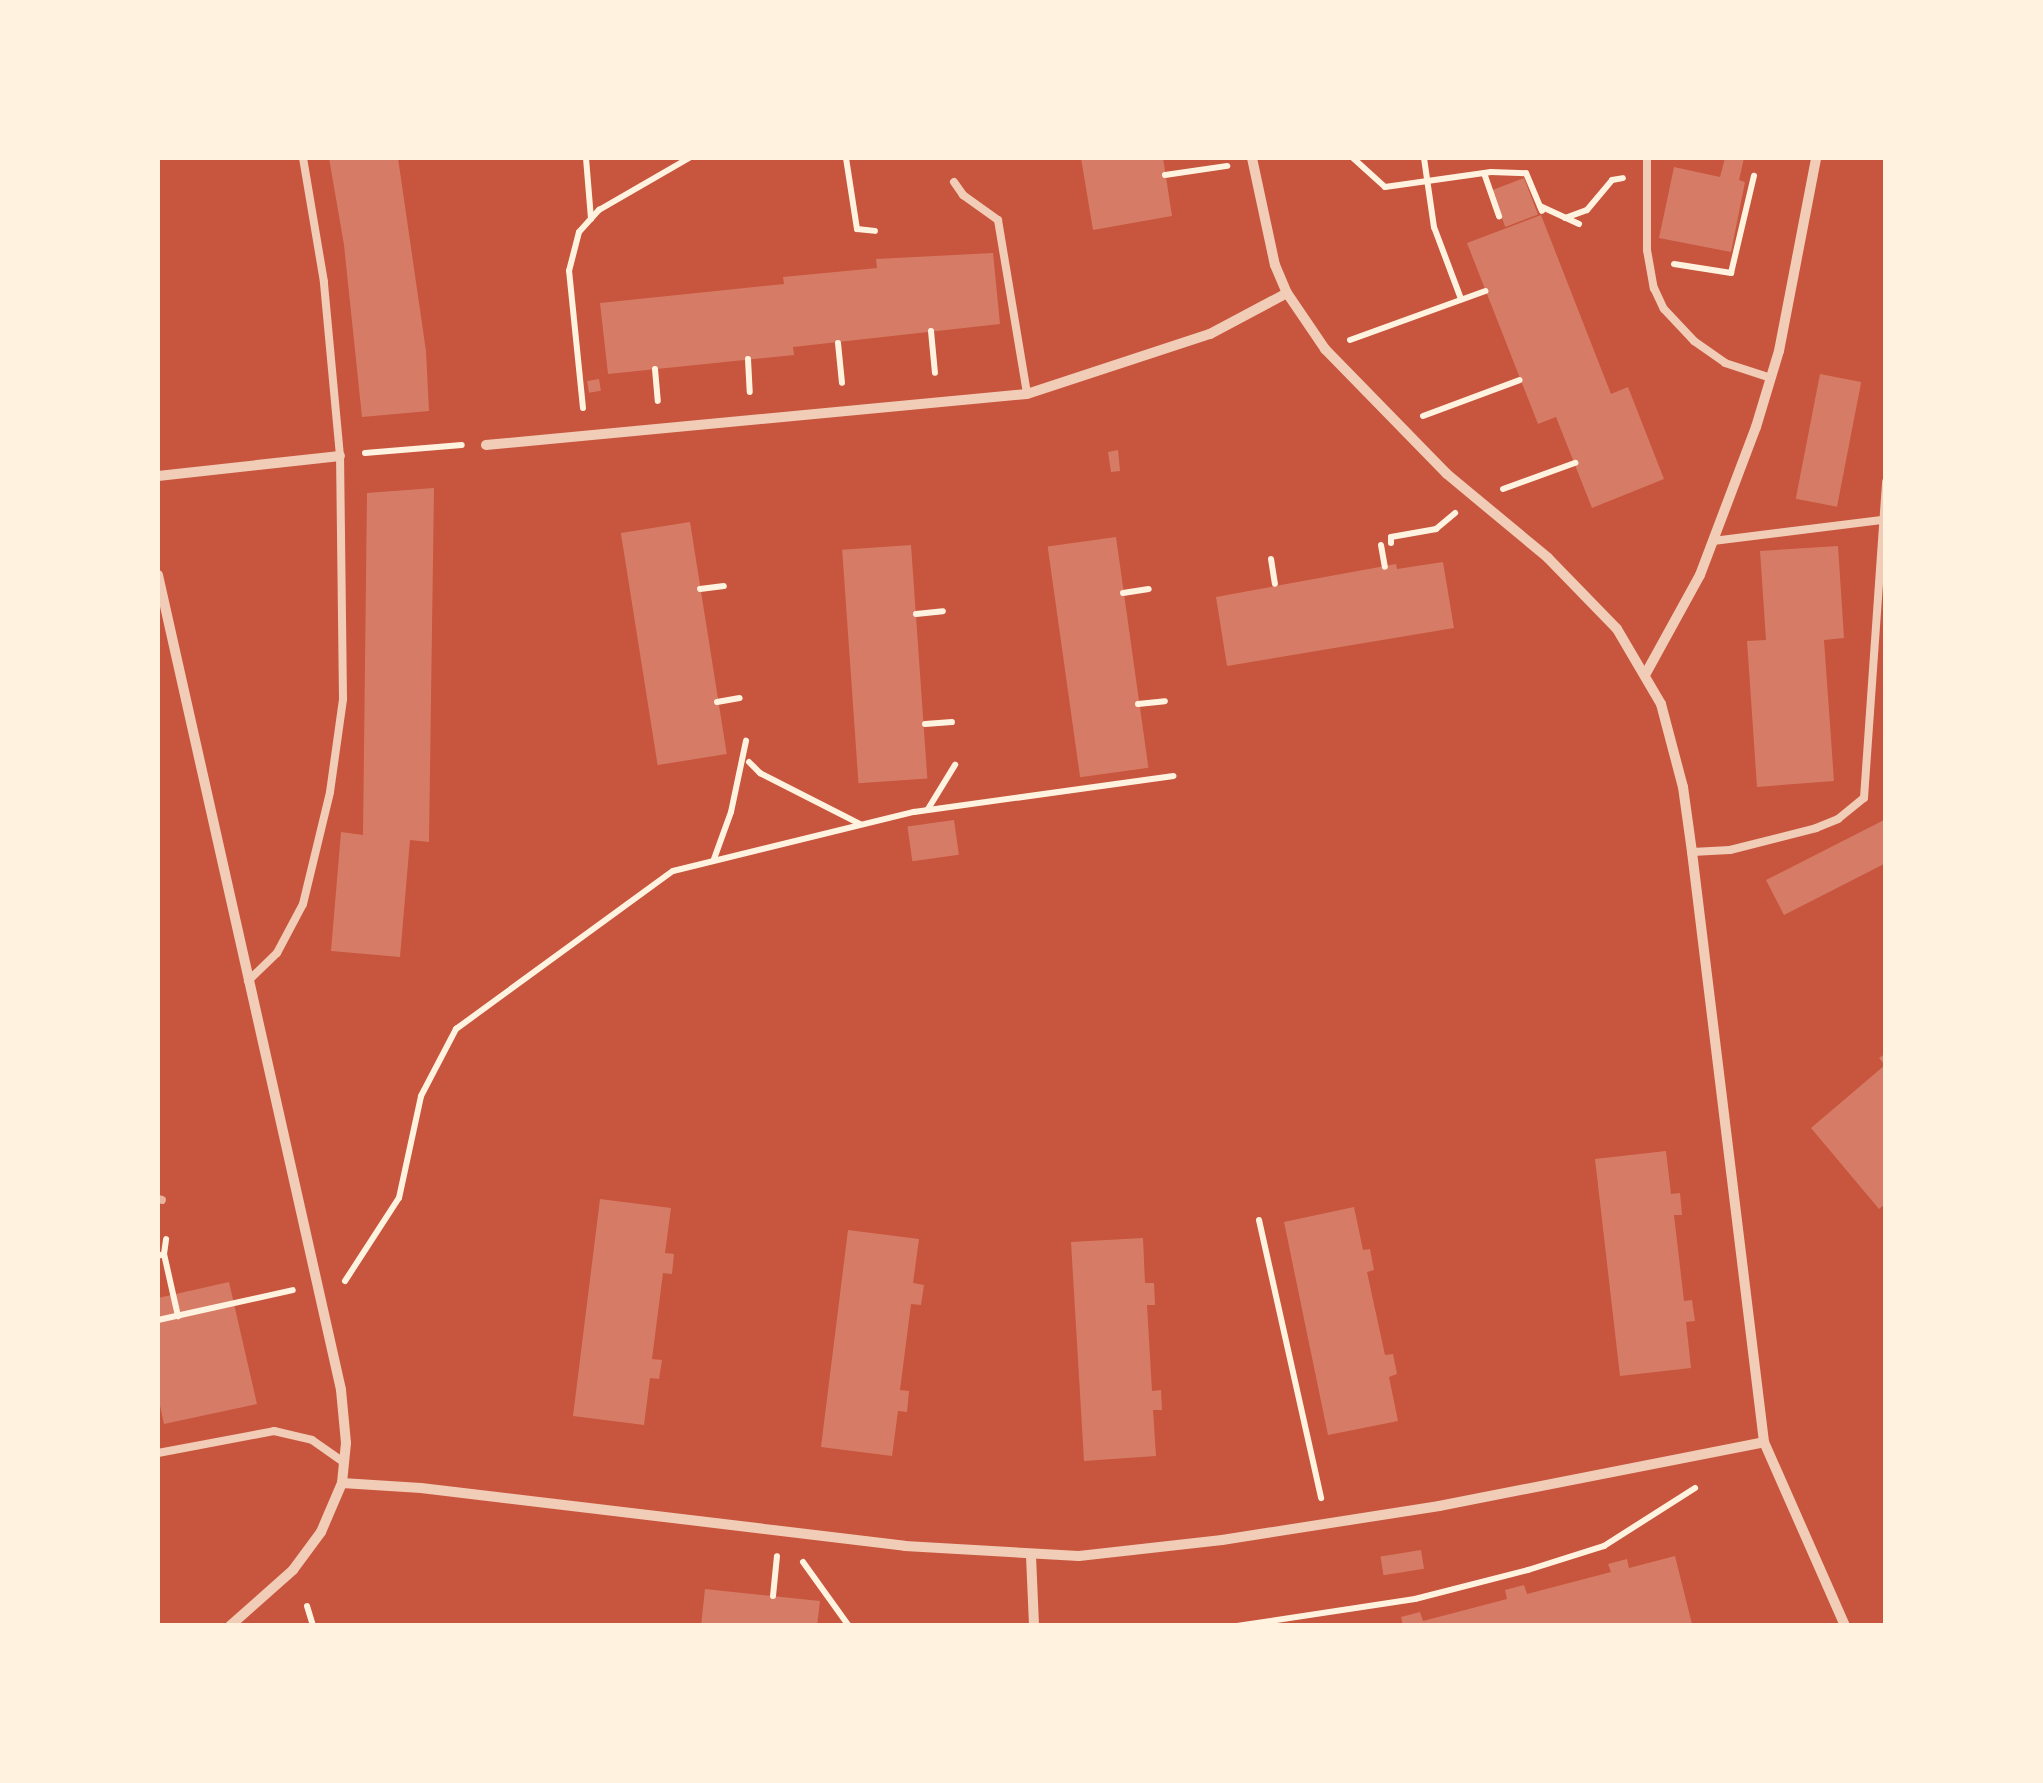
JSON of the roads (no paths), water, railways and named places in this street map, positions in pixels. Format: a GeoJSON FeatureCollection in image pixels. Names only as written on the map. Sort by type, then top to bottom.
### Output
{"type":"FeatureCollection","features":[{"type":"Feature","properties":{"kind":"street"},"geometry":{"type":"LineString","coordinates":[[1644,675],[1700,576],[1770,378],[1816,158]]}},
{"type":"Feature","properties":{"kind":"street"},"geometry":{"type":"LineString","coordinates":[[1253,160],[1274,265],[1287,293],[1326,349],[1400,428],[1548,558],[1617,629],[1665,721],[1692,852],[1764,1442],[1845,1626]]}},
{"type":"Feature","properties":{"kind":"street"},"geometry":{"type":"LineString","coordinates":[[486,445],[1027,394],[1210,334],[1287,293]]}},
{"type":"Feature","properties":{"kind":"street"},"geometry":{"type":"LineString","coordinates":[[158,476],[340,456]]}},
{"type":"Feature","properties":{"kind":"street"},"geometry":{"type":"LineString","coordinates":[[158,575],[340,1390],[342,1483],[321,1532],[294,1570],[230,1626]]}},
{"type":"Feature","properties":{"kind":"street"},"geometry":{"type":"LineString","coordinates":[[342,1483],[1031,1556],[1096,1554],[1326,1524],[1606,1476],[1764,1442]]}},
{"type":"Feature","properties":{"kind":"street"},"geometry":{"type":"LineString","coordinates":[[1031,1556],[1034,1626]]}},
{"type":"Feature","properties":{"kind":"lane"},"geometry":{"type":"LineString","coordinates":[[248,982],[277,953],[294,926],[320,838],[338,748],[345,596],[340,456],[324,282],[304,158]]}},
{"type":"Feature","properties":{"kind":"lane"},"geometry":{"type":"LineString","coordinates":[[1646,158],[1648,259],[1654,288],[1675,324],[1724,363],[1770,378]]}},
{"type":"Feature","properties":{"kind":"lane"},"geometry":{"type":"LineString","coordinates":[[954,182],[963,195],[992,212],[1001,229],[1027,394]]}},
{"type":"Feature","properties":{"kind":"lane"},"geometry":{"type":"LineString","coordinates":[[1692,852],[1730,850],[1816,828],[1838,819],[1864,798],[1886,482]]}},
{"type":"Feature","properties":{"kind":"lane"},"geometry":{"type":"LineString","coordinates":[[1712,541],[1882,520]]}},
{"type":"Feature","properties":{"kind":"lane"},"geometry":{"type":"LineString","coordinates":[[158,1453],[274,1431],[312,1440],[344,1462]]}},
{"type":"Feature","properties":{"kind":"railway"},"geometry":{"type":"LineString","coordinates":[[158,1199],[162,1200]]}}]}
